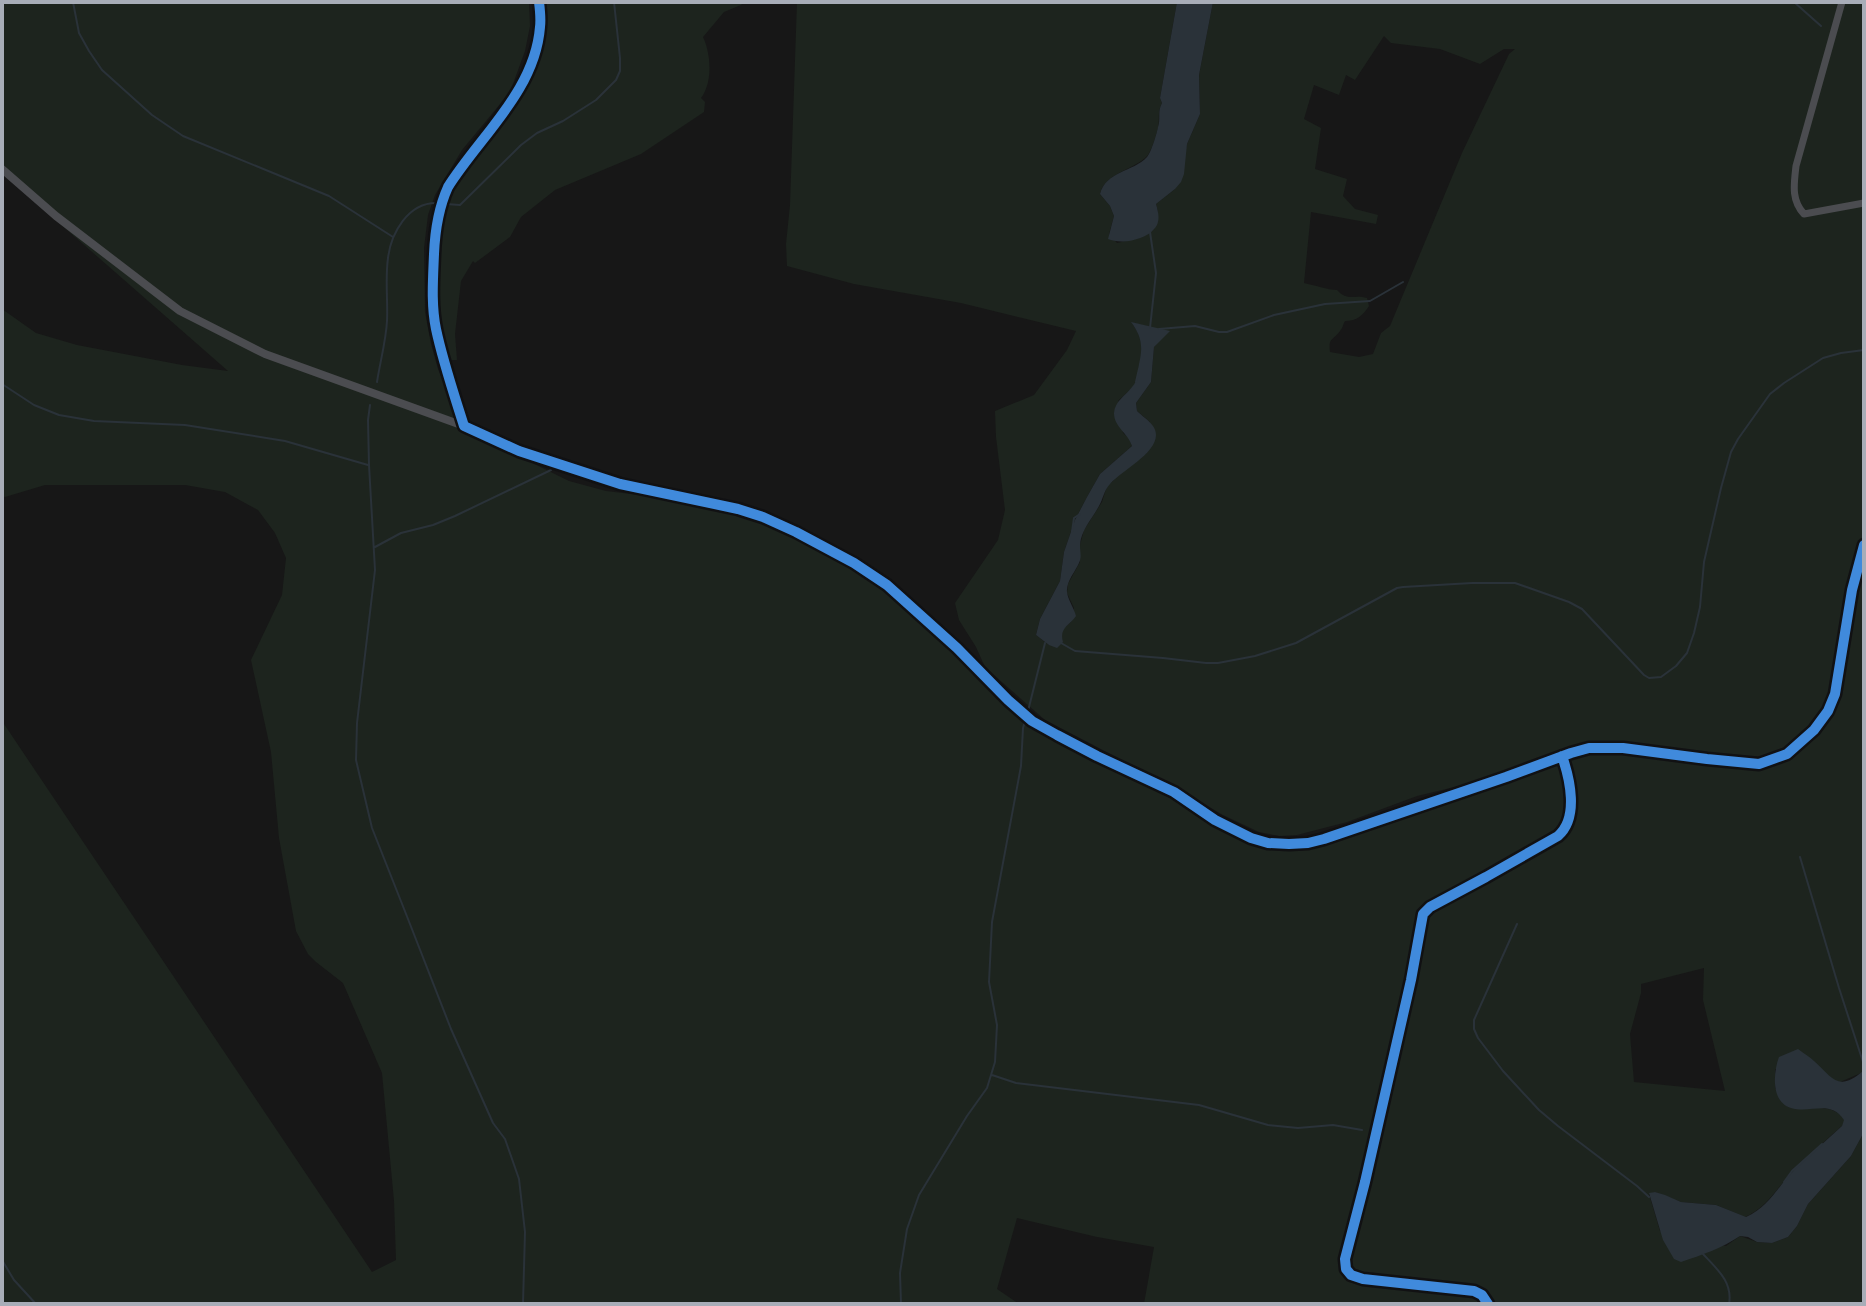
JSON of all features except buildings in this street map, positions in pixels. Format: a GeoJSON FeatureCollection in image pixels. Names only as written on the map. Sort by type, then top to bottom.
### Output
{"type":"FeatureCollection","features":[{"type":"Feature","properties":{"kind":"street"},"geometry":{"type":"LineString","coordinates":[[464,426],[436,326],[432,286],[435,230],[440,204],[448,187],[525,79],[537,47],[539,2]]}},
{"type":"Feature","properties":{"kind":"street"},"geometry":{"type":"LineString","coordinates":[[1842,2],[1796,166],[1793,189],[1796,203],[1804,214],[1864,203]]}},
{"type":"Feature","properties":{"kind":"street"},"geometry":{"type":"LineString","coordinates":[[2,169],[56,216],[180,311],[265,354],[464,426],[519,451],[620,484],[738,509],[796,532],[854,563],[887,585],[1032,721],[1174,792],[1215,820],[1268,843],[1316,841],[1589,748],[1605,747],[1759,764],[1787,754],[1814,730],[1828,711],[1835,694],[1852,590],[1864,545]]}},
{"type":"Feature","properties":{"kind":"street"},"geometry":{"type":"LineString","coordinates":[[1488,1304],[1482,1295],[1474,1291],[1363,1279],[1351,1275],[1346,1269],[1345,1259],[1411,980],[1423,914],[1430,907],[1565,830],[1570,810],[1570,783],[1562,756]]}},
{"type":"Feature","properties":{"kind":"shaded area"},"geometry":{"type":"Polygon","coordinates":[[[2,2],[529,2],[530,26],[525,51],[510,92],[462,150],[435,195],[428,215],[424,248],[425,312],[431,344],[449,395],[474,428],[506,450],[569,481],[606,491],[724,505],[777,527],[846,563],[901,604],[1038,729],[1255,843],[1300,847],[1468,795],[1463,785],[1417,796],[1347,822],[1297,835],[1279,836],[1259,832],[1045,720],[985,667],[959,620],[955,603],[998,540],[1005,510],[995,411],[1034,395],[1067,350],[1076,331],[961,303],[854,284],[787,266],[797,2],[1177,2],[1153,144],[1145,158],[1113,177],[1100,194],[1114,216],[1109,234],[1117,243],[1139,238],[1154,229],[1158,212],[1156,204],[1175,189],[1187,144],[1200,114],[1199,75],[1213,2],[1864,2],[1864,1070],[1840,1082],[1775,1069],[1775,1088],[1788,1107],[1826,1109],[1845,1120],[1753,1213],[1745,1217],[1716,1205],[1681,1202],[1655,1192],[1649,1194],[1660,1231],[1726,1246],[1740,1236],[1772,1243],[1788,1237],[1808,1204],[1851,1156],[1864,1132],[1864,1304],[1144,1304],[1154,1247],[1017,1218],[997,1289],[1019,1304],[2,1304],[2,721],[372,1272],[396,1260],[394,1201],[382,1073],[343,983],[308,954],[296,931],[279,838],[271,752],[251,660],[282,595],[286,558],[275,533],[258,510],[225,492],[185,485],[45,485],[2,496],[2,309],[36,333],[77,345],[228,371],[2,173],[2,2]],[[1384,36],[1355,80],[1346,75],[1339,95],[1314,85],[1304,119],[1321,128],[1315,169],[1347,179],[1343,196],[1355,209],[1378,215],[1376,224],[1311,212],[1304,283],[1337,290],[1348,297],[1367,298],[1369,306],[1356,319],[1345,321],[1330,344],[1330,352],[1359,357],[1373,354],[1381,333],[1390,326],[1462,153],[1509,54],[1515,49],[1504,49],[1480,64],[1440,49],[1391,43],[1384,36]],[[1132,323],[1142,346],[1138,379],[1118,401],[1123,433],[1132,446],[1100,474],[1075,520],[1064,552],[1060,581],[1040,619],[1036,635],[1049,645],[1071,622],[1074,608],[1067,593],[1068,584],[1080,562],[1084,530],[1102,502],[1107,486],[1150,422],[1137,411],[1136,403],[1151,382],[1154,347],[1159,340],[1147,326],[1132,323]],[[1704,968],[1641,984],[1630,1034],[1634,1082],[1725,1091],[1703,1000],[1704,968]]]}},
{"type":"Feature","properties":{"kind":"shaded area"},"geometry":{"type":"Polygon","coordinates":[[[541,2],[744,2],[724,12],[703,37],[710,68],[708,84],[701,98],[705,102],[704,112],[641,154],[555,190],[521,217],[510,237],[475,263],[473,261],[461,281],[455,334],[457,360],[448,360],[437,310],[436,249],[445,200],[472,157],[520,97],[529,77],[541,2]]]}},
{"type":"Feature","properties":{"kind":"shaded area"},"geometry":{"type":"Polygon","coordinates":[[[1177,2],[1213,2],[1199,75],[1200,114],[1187,144],[1181,182],[1156,204],[1157,225],[1141,238],[1114,241],[1108,239],[1114,216],[1100,194],[1108,181],[1141,162],[1152,147],[1159,124],[1160,98],[1177,2]]]}},
{"type":"Feature","properties":{"kind":"shaded area"},"geometry":{"type":"Polygon","coordinates":[[[1131,322],[1170,331],[1154,347],[1151,382],[1136,403],[1137,411],[1154,428],[1156,435],[1150,449],[1108,486],[1085,529],[1080,561],[1067,588],[1076,616],[1064,630],[1063,642],[1057,648],[1036,635],[1040,619],[1060,581],[1064,552],[1075,520],[1100,474],[1132,446],[1116,422],[1114,413],[1118,402],[1137,376],[1141,342],[1131,322]]]}},
{"type":"Feature","properties":{"kind":"shaded area"},"geometry":{"type":"Polygon","coordinates":[[[1798,1049],[1831,1077],[1842,1082],[1864,1070],[1864,1132],[1851,1156],[1808,1204],[1788,1237],[1772,1243],[1740,1236],[1719,1248],[1681,1262],[1674,1259],[1663,1240],[1649,1193],[1655,1192],[1681,1202],[1716,1205],[1746,1217],[1767,1202],[1795,1169],[1842,1126],[1844,1120],[1833,1110],[1791,1108],[1780,1100],[1775,1086],[1779,1057],[1798,1049]]]}},
{"type":"Feature","properties":{"kind":"waterway"},"geometry":{"type":"LineString","coordinates":[[73,2],[79,33],[102,70],[152,115],[183,136],[329,196],[393,237]]}},
{"type":"Feature","properties":{"kind":"waterway"},"geometry":{"type":"LineString","coordinates":[[446,204],[460,205],[521,145],[596,100],[616,80],[620,58],[614,2]]}},
{"type":"Feature","properties":{"kind":"waterway"},"geometry":{"type":"LineString","coordinates":[[1794,2],[1821,26]]}},
{"type":"Feature","properties":{"kind":"waterway"},"geometry":{"type":"LineString","coordinates":[[377,382],[386,329],[390,248],[397,230],[409,214],[426,204],[436,203]]}},
{"type":"Feature","properties":{"kind":"waterway"},"geometry":{"type":"LineString","coordinates":[[1150,232],[1156,273],[1150,328]]}},
{"type":"Feature","properties":{"kind":"waterway"},"geometry":{"type":"LineString","coordinates":[[1159,329],[1195,326],[1227,332],[1274,315],[1325,304],[1370,301],[1403,282]]}},
{"type":"Feature","properties":{"kind":"waterway"},"geometry":{"type":"LineString","coordinates":[[1061,643],[1075,651],[1218,663],[1255,656],[1296,643],[1397,588],[1515,583],[1582,609],[1644,675],[1661,677],[1687,653],[1694,633],[1704,562],[1721,488],[1738,439],[1770,394],[1784,383],[1823,358],[1864,350]]}},
{"type":"Feature","properties":{"kind":"waterway"},"geometry":{"type":"LineString","coordinates":[[1136,382],[1139,369]]}},
{"type":"Feature","properties":{"kind":"waterway"},"geometry":{"type":"LineString","coordinates":[[2,384],[34,405],[59,415],[94,421],[185,425],[285,441],[368,465]]}},
{"type":"Feature","properties":{"kind":"waterway"},"geometry":{"type":"LineString","coordinates":[[370,405],[369,465],[375,570],[357,723],[356,760],[372,828],[451,1029],[493,1123],[505,1139],[519,1179],[525,1232],[523,1304]]}},
{"type":"Feature","properties":{"kind":"waterway"},"geometry":{"type":"LineString","coordinates":[[375,547],[401,533],[455,516],[551,470]]}},
{"type":"Feature","properties":{"kind":"waterway"},"geometry":{"type":"LineString","coordinates":[[1072,532],[1074,518],[1080,514]]}},
{"type":"Feature","properties":{"kind":"waterway"},"geometry":{"type":"LineString","coordinates":[[1028,711],[1045,643]]}},
{"type":"Feature","properties":{"kind":"waterway"},"geometry":{"type":"LineString","coordinates":[[901,1304],[900,1273],[907,1229],[919,1195],[987,1088],[995,1062],[997,1025],[989,982],[992,922],[1021,766],[1025,721]]}},
{"type":"Feature","properties":{"kind":"waterway"},"geometry":{"type":"LineString","coordinates":[[1800,857],[1864,1065]]}},
{"type":"Feature","properties":{"kind":"waterway"},"geometry":{"type":"LineString","coordinates":[[1517,924],[1474,1020],[1478,1038],[1539,1110],[1649,1197]]}},
{"type":"Feature","properties":{"kind":"waterway"},"geometry":{"type":"LineString","coordinates":[[992,1075],[1016,1083],[1199,1105],[1268,1125],[1298,1128],[1333,1125],[1362,1130]]}},
{"type":"Feature","properties":{"kind":"waterway"},"geometry":{"type":"LineString","coordinates":[[1784,1182],[1822,1144]]}},
{"type":"Feature","properties":{"kind":"waterway"},"geometry":{"type":"LineString","coordinates":[[1703,1254],[1726,1282],[1729,1304]]}},
{"type":"Feature","properties":{"kind":"waterway"},"geometry":{"type":"LineString","coordinates":[[2,1260],[14,1280],[36,1304]]}},
{"type":"Feature","properties":{"kind":"cycle path"},"geometry":{"type":"LineString","coordinates":[[539,2],[540,27],[528,72],[504,112],[448,187],[438,220],[434,245],[434,320],[464,426],[519,451],[620,484],[738,509],[796,532],[854,563],[887,585],[1032,721],[1174,792],[1215,820],[1251,838],[1289,844],[1324,839],[1589,748],[1623,748],[1759,764],[1787,754],[1814,730],[1828,711],[1835,694],[1852,590],[1864,545]]}},
{"type":"Feature","properties":{"kind":"cycle path"},"geometry":{"type":"LineString","coordinates":[[1488,1304],[1482,1295],[1474,1291],[1363,1279],[1351,1275],[1346,1269],[1345,1259],[1411,980],[1423,914],[1430,907],[1558,836],[1565,828],[1571,809],[1570,787],[1562,756]]}}]}
